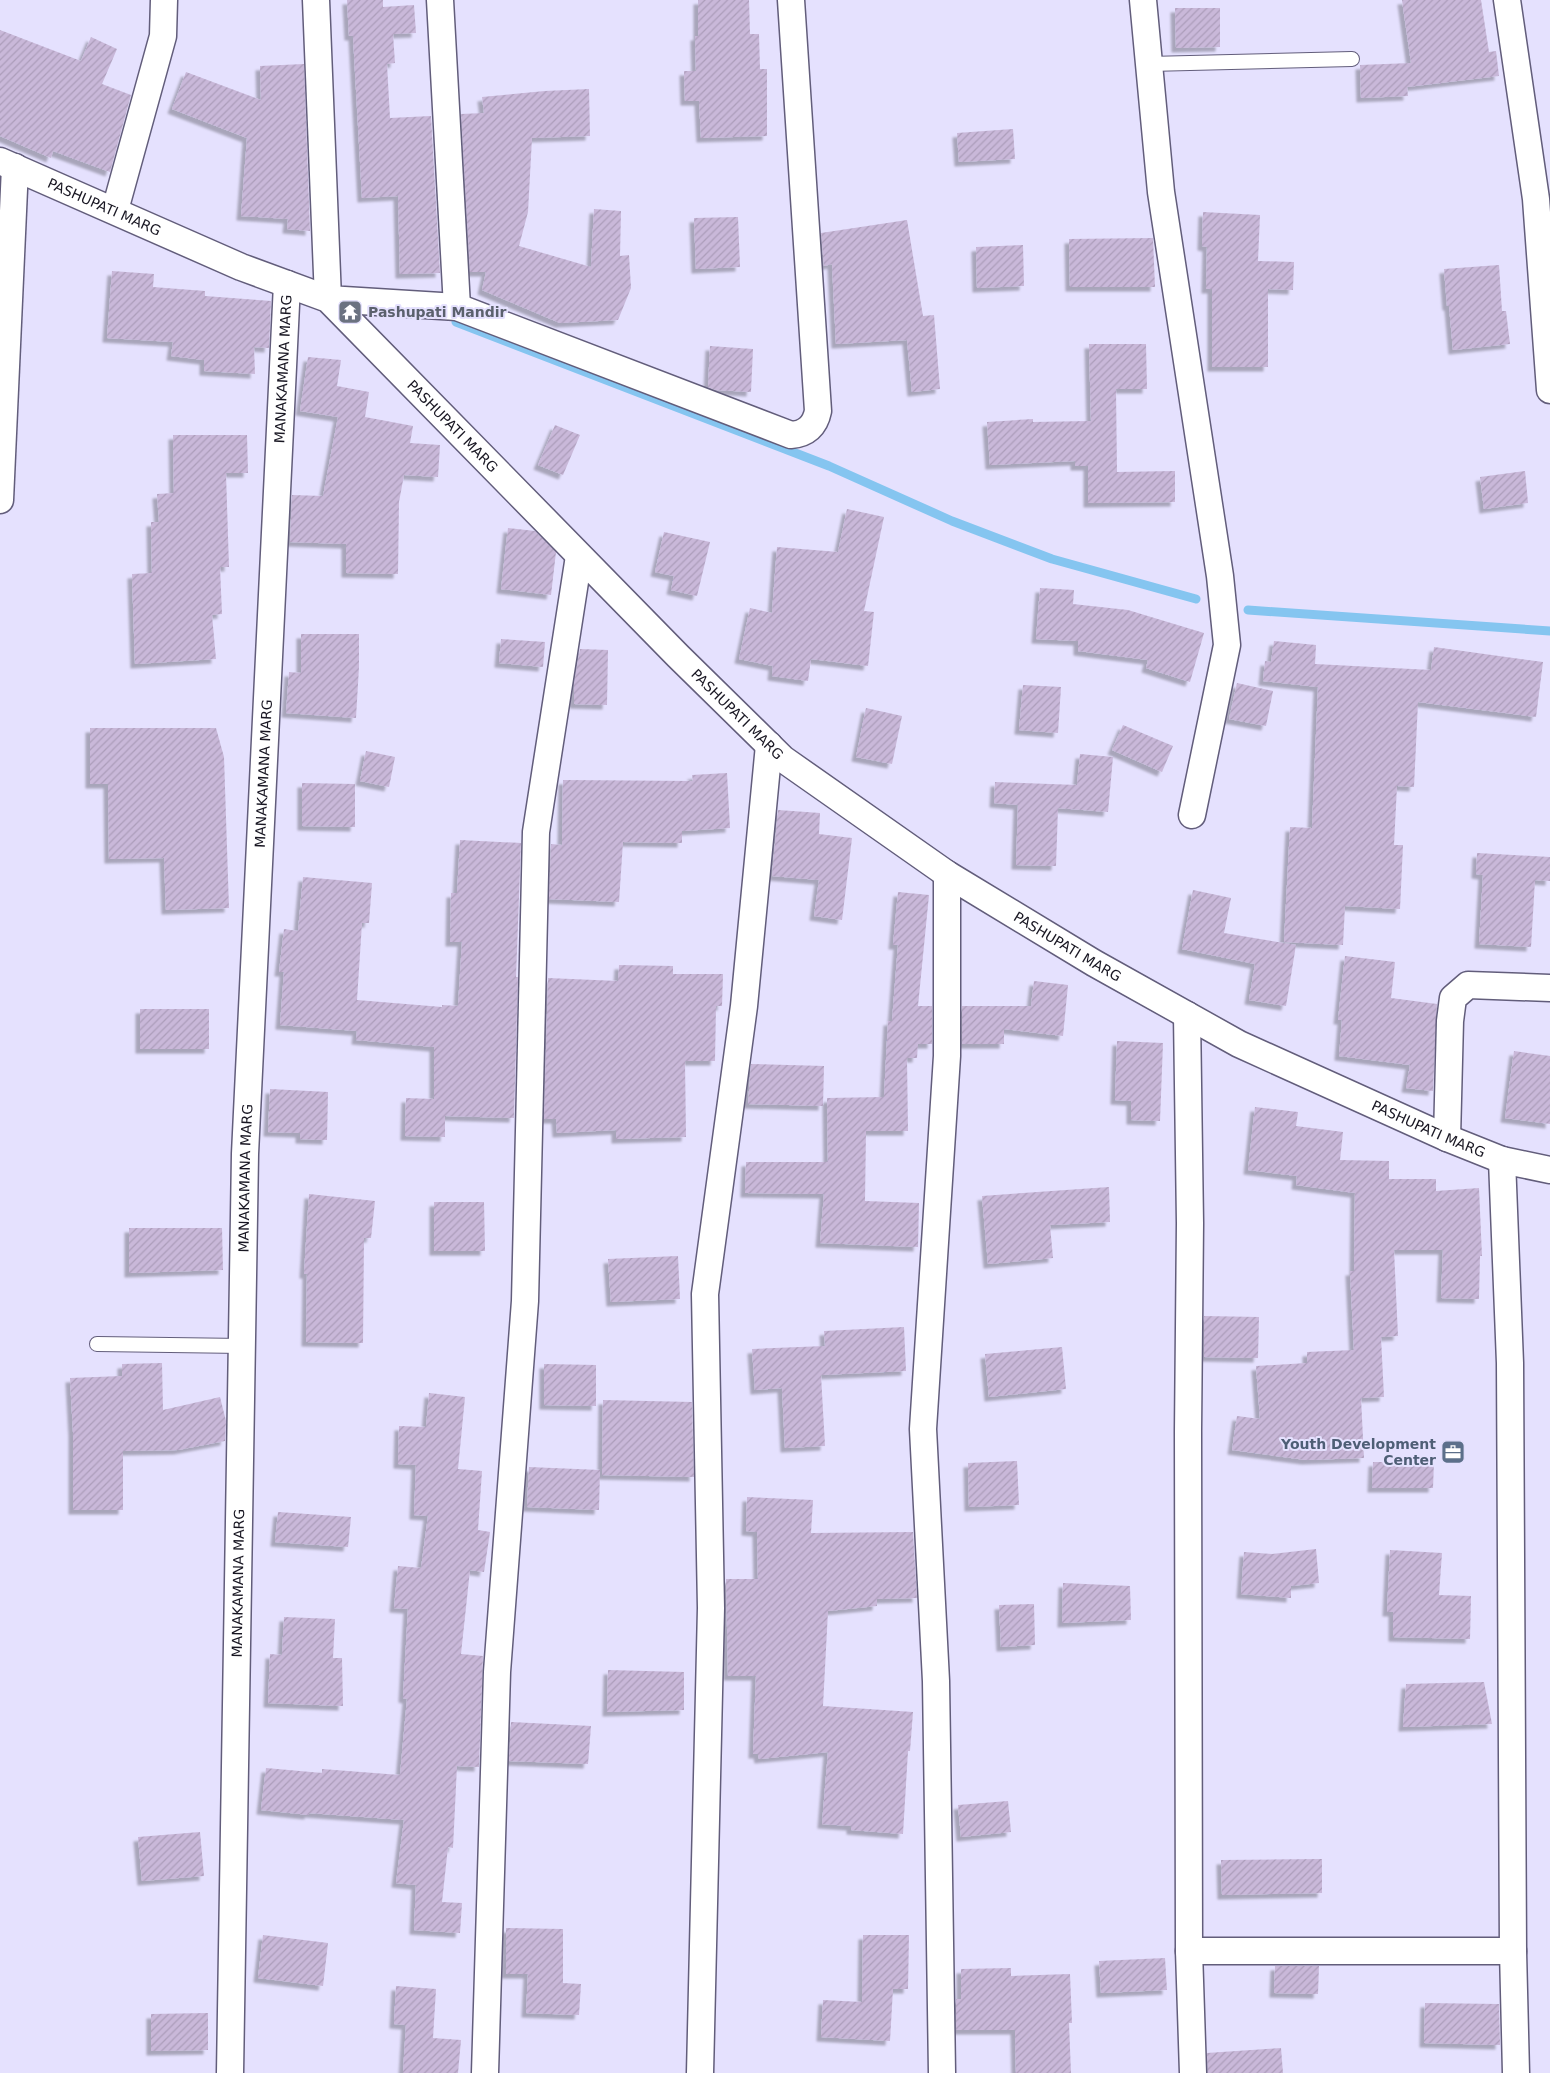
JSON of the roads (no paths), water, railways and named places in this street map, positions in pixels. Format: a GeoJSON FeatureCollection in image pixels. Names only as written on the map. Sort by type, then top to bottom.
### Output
{"type":"FeatureCollection","features":[{"type":"Feature","properties":{"kind":"street"},"geometry":{"type":"LineString","coordinates":[[115,210],[163,36],[164,0]]}},
{"type":"Feature","properties":{"kind":"street"},"geometry":{"type":"LineString","coordinates":[[316,0],[328,299],[456,307],[791,435],[801,434],[809,428],[816,421],[818,411],[791,0]]}},
{"type":"Feature","properties":{"kind":"street"},"geometry":{"type":"LineString","coordinates":[[440,0],[456,307]]}},
{"type":"Feature","properties":{"kind":"street"},"geometry":{"type":"LineString","coordinates":[[1143,0],[1161,192],[1220,576],[1227,645],[1192,815]]}},
{"type":"Feature","properties":{"kind":"street"},"geometry":{"type":"LineString","coordinates":[[1506,0],[1536,199],[1550,390]]}},
{"type":"Feature","properties":{"kind":"street"},"geometry":{"type":"LineString","coordinates":[[0,500],[8,164]]}},
{"type":"Feature","properties":{"kind":"street","name":"PASHUPATI MARG"},"geometry":{"type":"LineString","coordinates":[[8,164],[241,267],[328,299],[579,556],[784,759],[947,874],[1094,963],[1239,1044],[1447,1138],[1502,1160],[1550,1170]]}},
{"type":"Feature","properties":{"kind":"street","name":"MANAKAMANA MARG"},"geometry":{"type":"LineString","coordinates":[[230,2073],[245,1154],[286,284]]}},
{"type":"Feature","properties":{"kind":"street"},"geometry":{"type":"LineString","coordinates":[[485,2073],[497,1672],[525,1301],[536,832],[579,556]]}},
{"type":"Feature","properties":{"kind":"street"},"geometry":{"type":"LineString","coordinates":[[700,2073],[711,1608],[705,1294],[744,1006],[769,745]]}},
{"type":"Feature","properties":{"kind":"street"},"geometry":{"type":"LineString","coordinates":[[942,2073],[938,1940],[936,1681],[923,1429],[947,1056],[947,874]]}},
{"type":"Feature","properties":{"kind":"street"},"geometry":{"type":"LineString","coordinates":[[1447,1138],[1450,1021],[1453,998],[1468,985],[1550,988]]}},
{"type":"Feature","properties":{"kind":"street"},"geometry":{"type":"LineString","coordinates":[[1187,1015],[1190,1223],[1188,1431],[1189,1951],[1193,2073]]}},
{"type":"Feature","properties":{"kind":"street"},"geometry":{"type":"LineString","coordinates":[[1502,1160],[1510,1363],[1513,1951],[1516,2073]]}},
{"type":"Feature","properties":{"kind":"street"},"geometry":{"type":"LineString","coordinates":[[1189,1951],[1513,1951]]}},
{"type":"Feature","properties":{"kind":"lane"},"geometry":{"type":"LineString","coordinates":[[1149,64],[1352,59]]}},
{"type":"Feature","properties":{"kind":"lane"},"geometry":{"type":"LineString","coordinates":[[97,1344],[243,1346]]}},
{"type":"Feature","properties":{"kind":"waterway"},"geometry":{"type":"LineString","coordinates":[[456,322],[829,466],[952,521],[1052,559],[1196,599]]}},
{"type":"Feature","properties":{"kind":"waterway"},"geometry":{"type":"LineString","coordinates":[[1248,610],[1550,631]]}},
{"type":"Feature","properties":{"kind":"place","name":"Pashupati Mandir"},"geometry":{"type":"Point","coordinates":[350,312]}},
{"type":"Feature","properties":{"kind":"place","name":"Youth Development Center"},"geometry":{"type":"Point","coordinates":[1453,1452]}}]}
